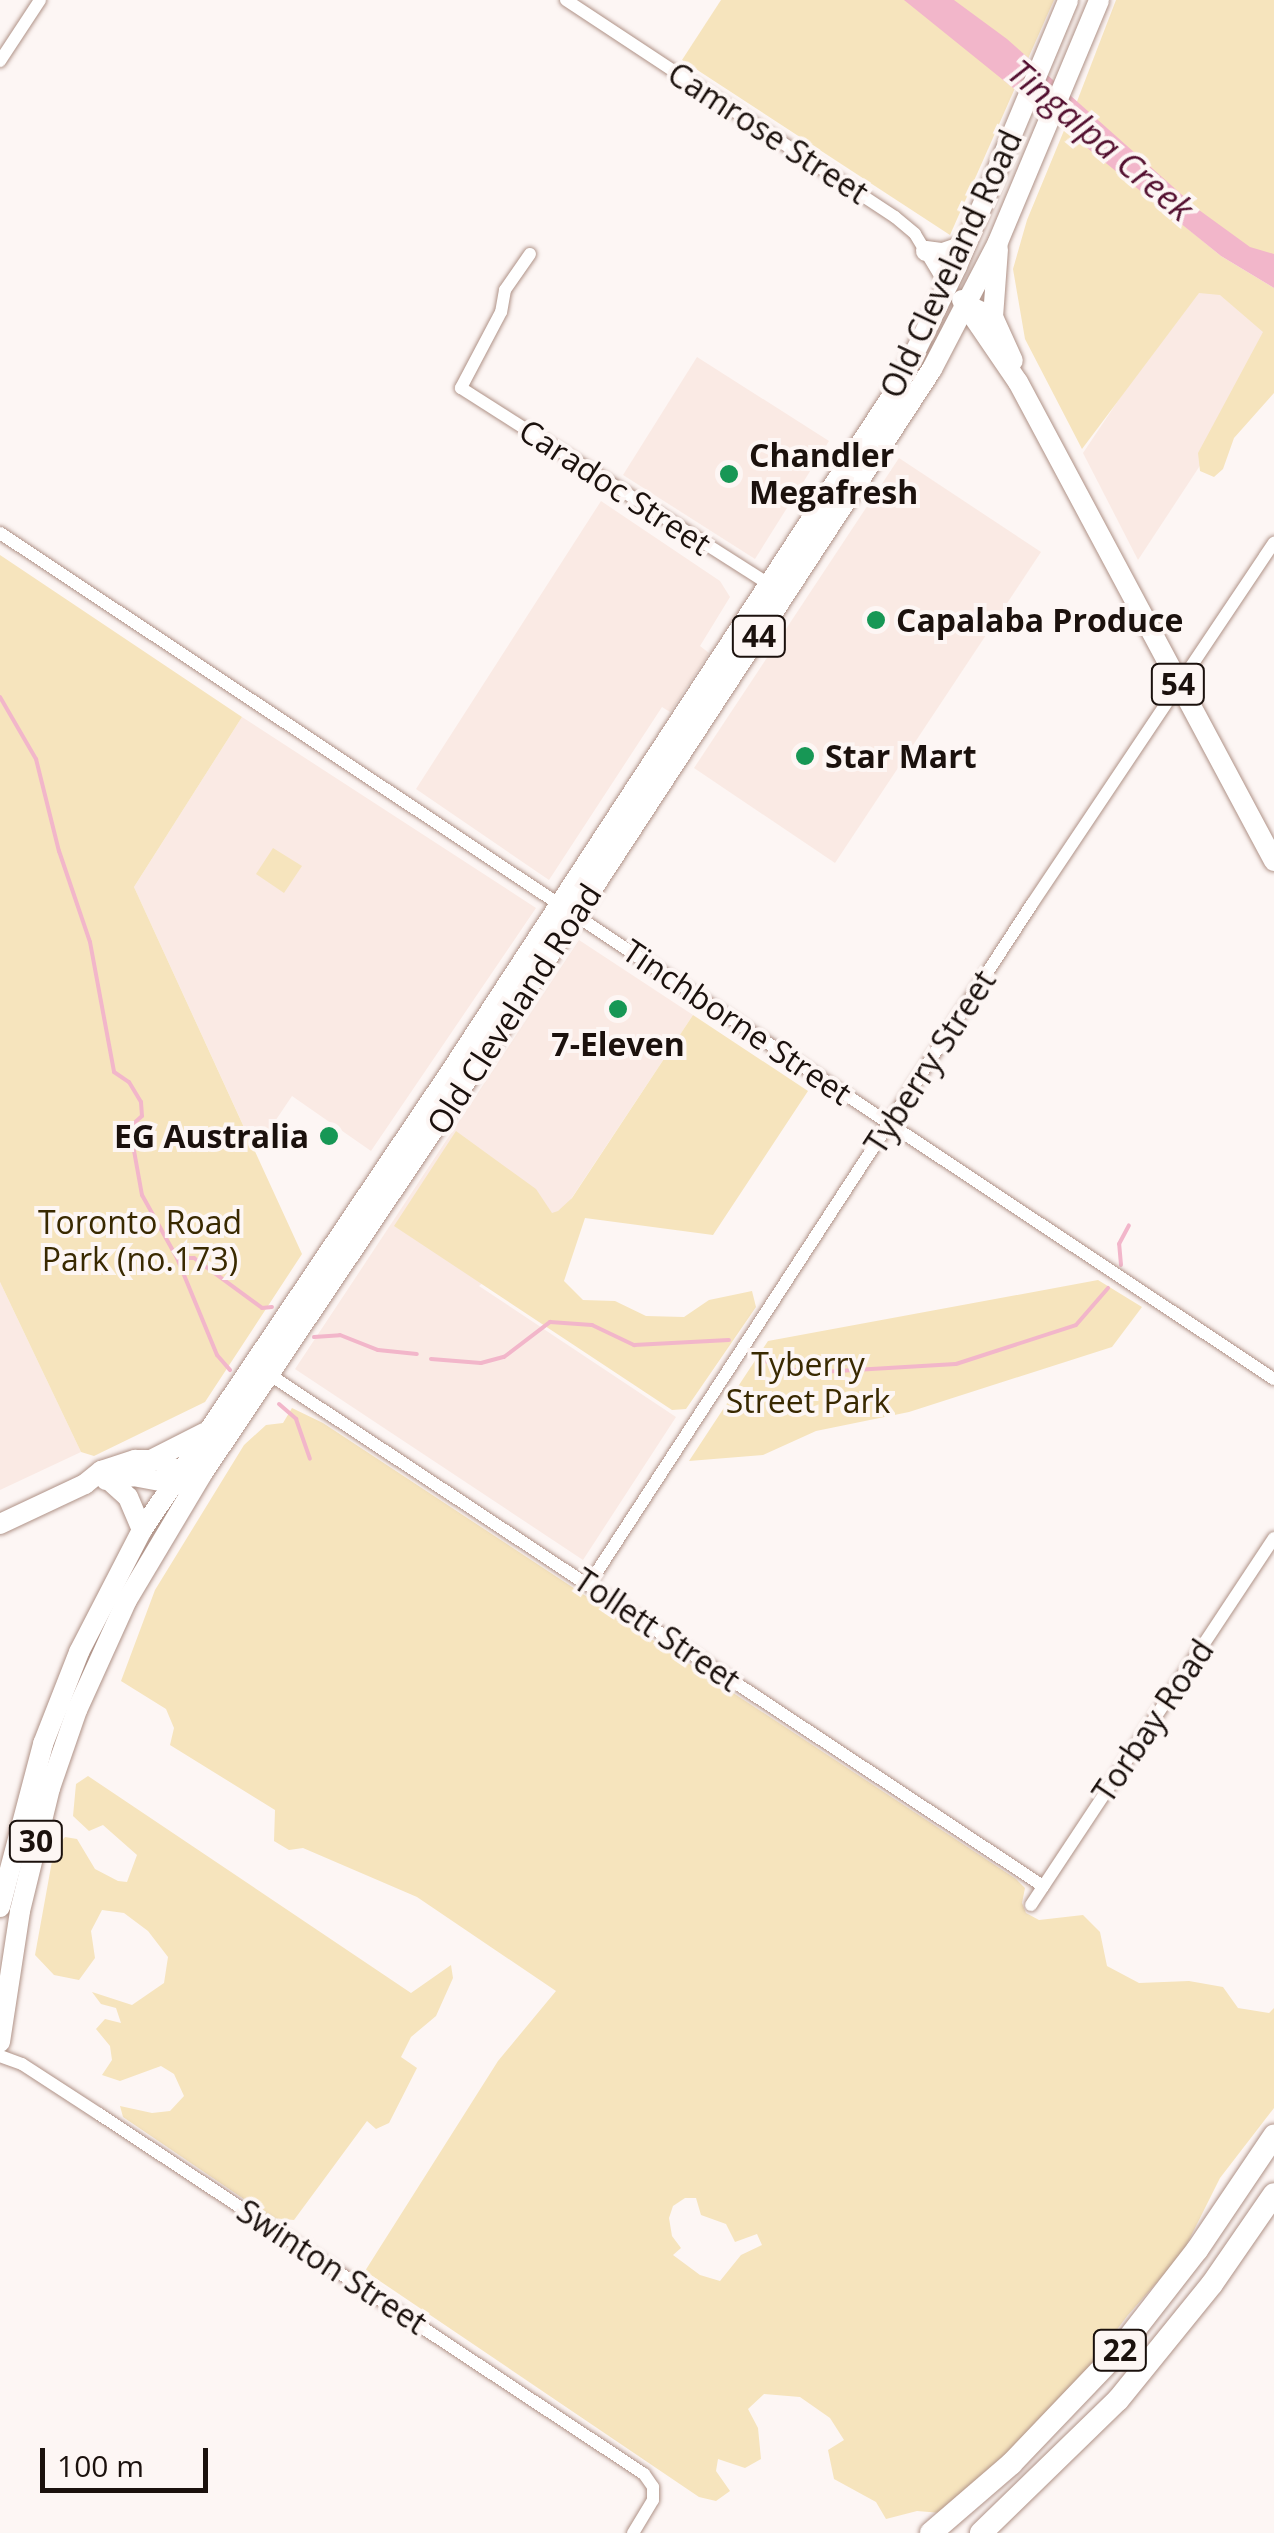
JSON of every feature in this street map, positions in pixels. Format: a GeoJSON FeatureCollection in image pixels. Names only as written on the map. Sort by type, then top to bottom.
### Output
{"type":"FeatureCollection","features":[{"type":"Feature","properties":{"kind":"highway","name":"22"},"geometry":{"type":"LineString","coordinates":[[931,2533],[1011,2464],[1116,2354],[1197,2250],[1274,2136]]}},
{"type":"Feature","properties":{"kind":"highway","name":"22"},"geometry":{"type":"LineString","coordinates":[[980,2533],[1118,2400],[1212,2284],[1274,2194]]}},
{"type":"Feature","properties":{"kind":"main road","name":"Old Cleveland Road"},"geometry":{"type":"LineString","coordinates":[[0,1908],[25,1802],[48,1730],[79,1652],[142,1530],[186,1482],[270,1375],[899,385],[966,246],[1066,7]]}},
{"type":"Feature","properties":{"kind":"main road","name":"Old Cleveland Road"},"geometry":{"type":"LineString","coordinates":[[0,2042],[28,1875],[63,1746],[207,1432],[568,909],[945,346],[998,242],[1095,9]]}},
{"type":"Feature","properties":{"kind":"main road","name":"54"},"geometry":{"type":"LineString","coordinates":[[998,242],[993,317],[1018,382],[1274,861]]}},
{"type":"Feature","properties":{"kind":"main road"},"geometry":{"type":"LineString","coordinates":[[926,251],[943,253],[966,246]]}},
{"type":"Feature","properties":{"kind":"main road","name":"54"},"geometry":{"type":"LineString","coordinates":[[948,286],[967,306],[1018,382]]}},
{"type":"Feature","properties":{"kind":"main road","name":"54"},"geometry":{"type":"LineString","coordinates":[[967,306],[993,317]]}},
{"type":"Feature","properties":{"kind":"main road"},"geometry":{"type":"LineString","coordinates":[[945,346],[964,339],[978,340],[1000,358]]}},
{"type":"Feature","properties":{"kind":"main road","name":"44"},"geometry":{"type":"LineString","coordinates":[[153,1459],[207,1432]]}},
{"type":"Feature","properties":{"kind":"main road"},"geometry":{"type":"LineString","coordinates":[[0,1524],[84,1484],[101,1471],[153,1459],[186,1482]]}},
{"type":"Feature","properties":{"kind":"main road"},"geometry":{"type":"LineString","coordinates":[[84,1484],[133,1476],[186,1482]]}},
{"type":"Feature","properties":{"kind":"main road"},"geometry":{"type":"LineString","coordinates":[[109,1480],[128,1496],[142,1530]]}},
{"type":"Feature","properties":{"kind":"street"},"geometry":{"type":"LineString","coordinates":[[0,61],[40,0]]}},
{"type":"Feature","properties":{"kind":"street","name":"Camrose Street"},"geometry":{"type":"LineString","coordinates":[[566,0],[895,216],[926,251],[948,286]]}},
{"type":"Feature","properties":{"kind":"street","name":"Caradoc Street"},"geometry":{"type":"LineString","coordinates":[[530,254],[506,290],[501,312],[461,388],[770,585]]}},
{"type":"Feature","properties":{"kind":"street","name":"Tinchborne Street"},"geometry":{"type":"LineString","coordinates":[[0,534],[1274,1379]]}},
{"type":"Feature","properties":{"kind":"street","name":"Tyberry Street"},"geometry":{"type":"LineString","coordinates":[[589,1584],[1089,817],[1176,693],[1177,683],[1274,542]]}},
{"type":"Feature","properties":{"kind":"street","name":"Tollett Street"},"geometry":{"type":"LineString","coordinates":[[270,1375],[1043,1886]]}},
{"type":"Feature","properties":{"kind":"street","name":"Torbay Road"},"geometry":{"type":"LineString","coordinates":[[1031,1904],[1274,1538]]}},
{"type":"Feature","properties":{"kind":"street","name":"Swinton Street"},"geometry":{"type":"LineString","coordinates":[[0,2056],[22,2064],[649,2479],[654,2490],[652,2504],[633,2533]]}},
{"type":"Feature","properties":{"kind":"shaded area"},"geometry":{"type":"Polygon","coordinates":[[[1203,274],[1274,326],[1274,353],[1138,560],[1083,453],[1203,274]]]}},
{"type":"Feature","properties":{"kind":"shaded area"},"geometry":{"type":"Polygon","coordinates":[[[697,357],[829,441],[755,559],[623,475],[697,357]]]}},
{"type":"Feature","properties":{"kind":"shaded area"},"geometry":{"type":"Polygon","coordinates":[[[899,458],[1041,552],[835,863],[694,768],[899,458]]]}},
{"type":"Feature","properties":{"kind":"shaded area"},"geometry":{"type":"Polygon","coordinates":[[[601,501],[720,581],[730,597],[700,646],[709,653],[670,712],[662,707],[549,880],[416,789],[601,501]]]}},
{"type":"Feature","properties":{"kind":"shaded area"},"geometry":{"type":"Polygon","coordinates":[[[242,717],[536,908],[371,1151],[292,1096],[255,1151],[134,887],[242,717]]]}},
{"type":"Feature","properties":{"kind":"shaded area"},"geometry":{"type":"Polygon","coordinates":[[[579,940],[693,1015],[561,1214],[479,1286],[676,1417],[583,1560],[295,1369],[579,940]]]}},
{"type":"Feature","properties":{"kind":"shaded area"},"geometry":{"type":"Polygon","coordinates":[[[0,1282],[81,1452],[0,1490],[0,1282]]]}},
{"type":"Feature","properties":{"kind":"green space"},"geometry":{"type":"Polygon","coordinates":[[[721,0],[1054,0],[950,235],[682,60],[721,0]]]}},
{"type":"Feature","properties":{"kind":"green space"},"geometry":{"type":"Polygon","coordinates":[[[1116,0],[1274,0],[1274,277],[1071,117],[1116,0]]]}},
{"type":"Feature","properties":{"kind":"green space"},"geometry":{"type":"Polygon","coordinates":[[[1065,128],[1221,256],[1274,288],[1274,393],[1234,438],[1223,469],[1214,477],[1200,471],[1198,453],[1263,332],[1220,295],[1199,293],[1082,449],[1025,339],[1013,269],[1027,220],[1065,128]]]}},
{"type":"Feature","properties":{"kind":"green space","name":"Toronto Road Park (no.173)"},"geometry":{"type":"Polygon","coordinates":[[[0,555],[242,717],[134,887],[302,1254],[205,1402],[94,1456],[81,1452],[0,1282],[0,555]]]}},
{"type":"Feature","properties":{"kind":"green space"},"geometry":{"type":"Polygon","coordinates":[[[273,848],[302,866],[284,893],[256,874],[273,848]]]}},
{"type":"Feature","properties":{"kind":"green space"},"geometry":{"type":"Polygon","coordinates":[[[693,1015],[808,1091],[713,1235],[585,1218],[564,1281],[583,1300],[615,1301],[646,1316],[684,1317],[709,1300],[752,1291],[756,1307],[686,1409],[672,1410],[394,1226],[456,1131],[536,1189],[552,1213],[558,1211],[572,1198],[693,1015]]]}},
{"type":"Feature","properties":{"kind":"green space","name":"Tyberry Street Park"},"geometry":{"type":"Polygon","coordinates":[[[1098,1280],[1142,1307],[1112,1347],[909,1412],[816,1431],[763,1455],[689,1461],[768,1341],[1098,1280]]]}},
{"type":"Feature","properties":{"kind":"green space"},"geometry":{"type":"Polygon","coordinates":[[[292,1408],[323,1423],[1016,1879],[1025,1888],[1022,1903],[1026,1913],[1039,1920],[1083,1915],[1100,1932],[1107,1966],[1139,1983],[1189,1981],[1223,1987],[1238,2008],[1269,2013],[1274,2008],[1274,2108],[1220,2178],[1182,2254],[1128,2315],[1063,2401],[941,2513],[917,2511],[886,2519],[876,2502],[834,2479],[828,2450],[844,2440],[830,2418],[800,2397],[764,2394],[748,2409],[758,2428],[761,2459],[745,2468],[718,2459],[716,2471],[730,2491],[716,2501],[699,2497],[365,2271],[498,2061],[556,1991],[417,1897],[303,1848],[289,1850],[274,1841],[275,1810],[170,1745],[174,1728],[166,1709],[121,1681],[155,1590],[244,1445],[266,1425],[283,1423],[292,1408]],[[685,2198],[673,2206],[669,2218],[672,2236],[681,2248],[673,2255],[700,2275],[720,2281],[741,2255],[762,2245],[757,2234],[735,2242],[726,2224],[701,2215],[696,2198],[685,2198]]]}},
{"type":"Feature","properties":{"kind":"green space"},"geometry":{"type":"Polygon","coordinates":[[[88,1776],[411,1993],[451,1965],[453,1978],[436,2016],[411,2037],[401,2057],[417,2068],[389,2123],[376,2129],[367,2121],[294,2220],[272,2218],[123,2117],[120,2106],[152,2113],[170,2111],[184,2096],[174,2074],[161,2066],[120,2081],[102,2075],[112,2060],[110,2046],[96,2029],[105,2019],[121,2023],[116,2008],[101,2004],[92,1992],[132,2005],[164,1983],[168,1957],[148,1931],[124,1913],[102,1910],[91,1931],[95,1958],[79,1980],[54,1975],[35,1955],[54,1850],[65,1837],[77,1839],[95,1869],[118,1881],[127,1882],[137,1855],[103,1825],[89,1831],[73,1816],[76,1784],[88,1776]]]}},
{"type":"Feature","properties":{"kind":"water","name":"Tingalpa Creek"},"geometry":{"type":"Polygon","coordinates":[[[904,0],[954,0],[1007,39],[1199,210],[1250,247],[1274,254],[1274,288],[1221,256],[904,0]]]}},
{"type":"Feature","properties":{"kind":"waterway"},"geometry":{"type":"LineString","coordinates":[[0,697],[36,759],[59,851],[90,942],[114,1072],[129,1082],[141,1102],[142,1116],[133,1124],[131,1134],[142,1195],[177,1258],[217,1355],[230,1370]]}},
{"type":"Feature","properties":{"kind":"waterway"},"geometry":{"type":"LineString","coordinates":[[1121,1265],[1119,1244],[1129,1225]]}},
{"type":"Feature","properties":{"kind":"waterway"},"geometry":{"type":"LineString","coordinates":[[178,1258],[194,1258],[262,1308],[272,1307]]}},
{"type":"Feature","properties":{"kind":"waterway"},"geometry":{"type":"LineString","coordinates":[[758,1359],[804,1373],[956,1364],[1076,1325],[1108,1288]]}},
{"type":"Feature","properties":{"kind":"waterway"},"geometry":{"type":"LineString","coordinates":[[431,1359],[481,1363],[504,1357],[550,1322],[592,1325],[634,1345],[729,1340]]}},
{"type":"Feature","properties":{"kind":"waterway"},"geometry":{"type":"LineString","coordinates":[[314,1337],[340,1335],[378,1350],[417,1354]]}},
{"type":"Feature","properties":{"kind":"waterway"},"geometry":{"type":"LineString","coordinates":[[279,1404],[296,1419],[310,1459]]}},
{"type":"Feature","properties":{"kind":"place","name":"Chandler Megafresh"},"geometry":{"type":"Point","coordinates":[729,474]}},
{"type":"Feature","properties":{"kind":"place","name":"Capalaba Produce"},"geometry":{"type":"Point","coordinates":[876,620]}},
{"type":"Feature","properties":{"kind":"place","name":"Star Mart"},"geometry":{"type":"Point","coordinates":[805,756]}},
{"type":"Feature","properties":{"kind":"place","name":"7-Eleven"},"geometry":{"type":"Point","coordinates":[618,1009]}},
{"type":"Feature","properties":{"kind":"place","name":"EG Australia"},"geometry":{"type":"Point","coordinates":[329,1136]}}]}
